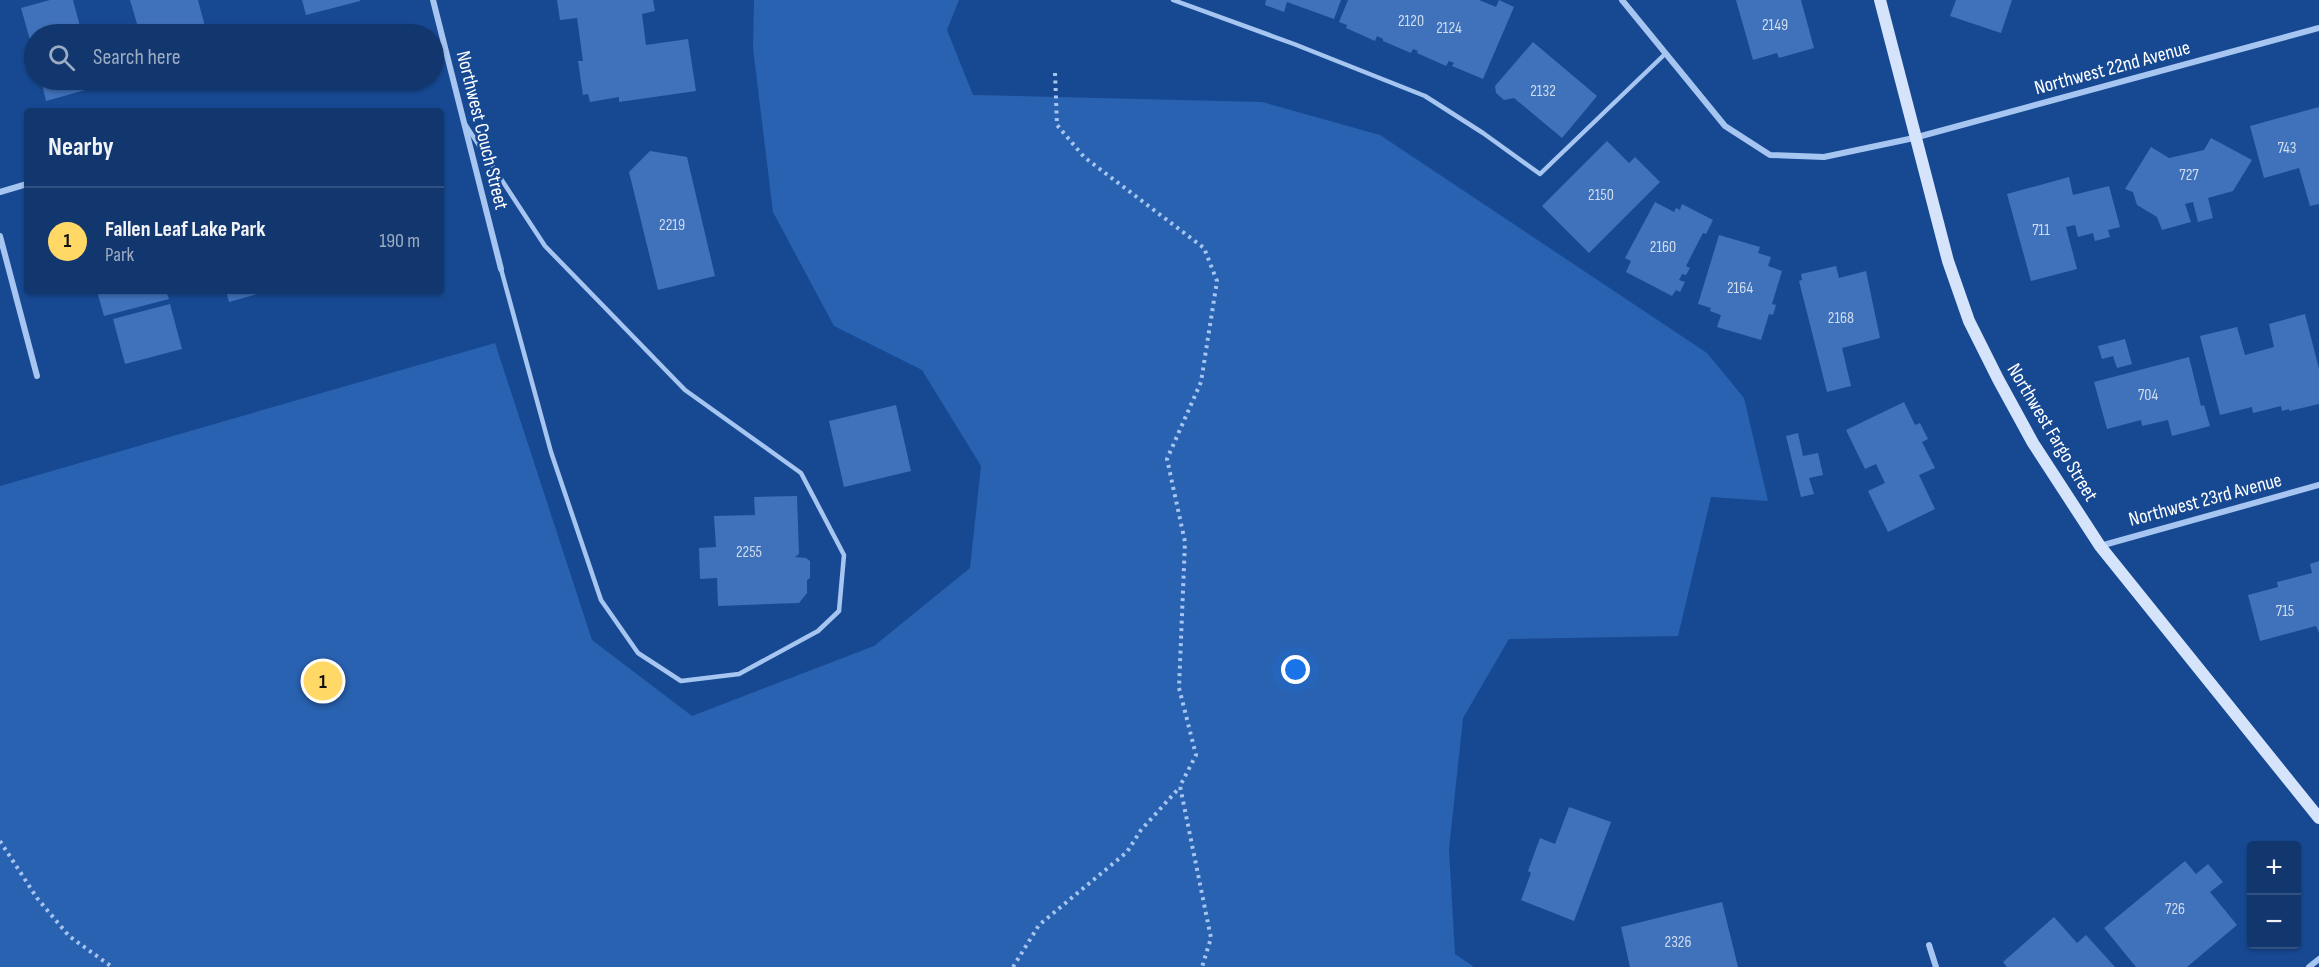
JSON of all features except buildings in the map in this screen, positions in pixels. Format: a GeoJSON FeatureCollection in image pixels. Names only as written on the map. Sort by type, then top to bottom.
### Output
{"type":"FeatureCollection","features":[{"type":"Feature","properties":{"kind":"street","name":"Northwest Couch Street"},"geometry":{"type":"LineString","coordinates":[[433,0],[439,24]]}},
{"type":"Feature","properties":{"kind":"street","name":"Northwest 22nd Avenue"},"geometry":{"type":"LineString","coordinates":[[1622,0],[1725,126],[1770,155],[1824,157],[1914,138],[2319,28]]}},
{"type":"Feature","properties":{"kind":"street","name":"Northwest Fargo Street"},"geometry":{"type":"LineString","coordinates":[[1880,0],[1914,138],[1948,261],[1969,321],[2033,443],[2100,546],[2319,818]]}},
{"type":"Feature","properties":{"kind":"street","name":"Northwest Couch Street"},"geometry":{"type":"LineString","coordinates":[[444,43],[501,269]]}},
{"type":"Feature","properties":{"kind":"street"},"geometry":{"type":"LineString","coordinates":[[0,192],[24,185]]}},
{"type":"Feature","properties":{"kind":"street"},"geometry":{"type":"LineString","coordinates":[[0,236],[38,376]]}},
{"type":"Feature","properties":{"kind":"street","name":"Northwest 23rd Avenue"},"geometry":{"type":"LineString","coordinates":[[2100,546],[2319,485]]}},
{"type":"Feature","properties":{"kind":"street"},"geometry":{"type":"LineString","coordinates":[[1929,945],[1936,967]]}},
{"type":"Feature","properties":{"kind":"street"},"geometry":{"type":"LineString","coordinates":[[2309,967],[2319,959]]}},
{"type":"Feature","properties":{"kind":"lane"},"geometry":{"type":"LineString","coordinates":[[1173,0],[1294,44],[1425,96],[1483,133],[1540,174],[1665,54]]}},
{"type":"Feature","properties":{"kind":"lane"},"geometry":{"type":"LineString","coordinates":[[464,122],[545,246],[686,390],[801,473],[844,555],[838,610],[818,631],[740,674],[681,681],[638,653],[601,600],[551,452],[501,269]]}},
{"type":"Feature","properties":{"kind":"path"},"geometry":{"type":"LineString","coordinates":[[1013,967],[1039,925],[1127,852],[1141,830],[1180,786],[1196,755],[1179,688],[1185,542],[1167,459],[1201,382],[1217,281],[1204,248],[1084,157],[1057,125],[1055,73]]}},
{"type":"Feature","properties":{"kind":"path"},"geometry":{"type":"LineString","coordinates":[[1180,786],[1211,939],[1202,967]]}},
{"type":"Feature","properties":{"kind":"path"},"geometry":{"type":"LineString","coordinates":[[0,841],[37,898],[69,936],[112,967]]}},
{"type":"Feature","properties":{"kind":"shaded area"},"geometry":{"type":"Polygon","coordinates":[[[754,0],[959,0],[947,30],[973,95],[1262,102],[1380,135],[1707,353],[1744,398],[1768,501],[1711,497],[1678,636],[1509,639],[1463,718],[1449,849],[1455,954],[1474,967],[0,967],[0,486],[495,343],[592,640],[692,716],[874,646],[970,568],[981,466],[922,370],[834,326],[773,212],[753,48],[754,0]]]}},
{"type":"Feature","properties":{"kind":"place","name":"Fallen Leaf Lake Park"},"geometry":{"type":"Point","coordinates":[323,681]}}]}
